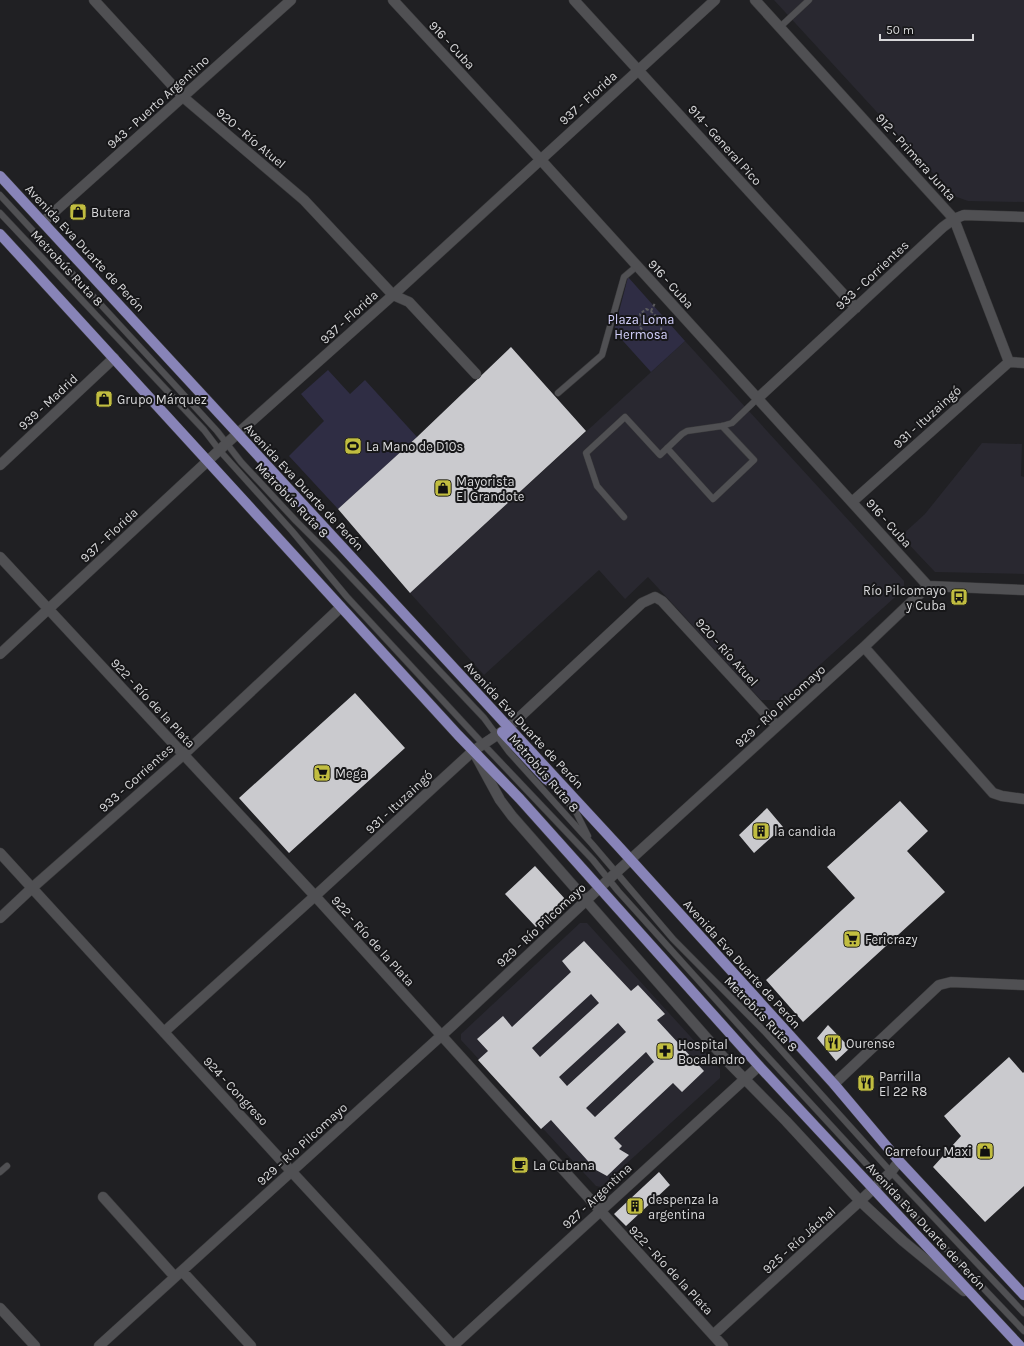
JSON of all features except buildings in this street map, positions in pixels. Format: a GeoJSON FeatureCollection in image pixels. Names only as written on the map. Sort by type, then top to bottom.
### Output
{"type":"FeatureCollection","features":[{"type":"Feature","properties":{"kind":"main road","name":"Avenida Eva Duarte de Perón"},"geometry":{"type":"LineString","coordinates":[[0,176],[238,434],[503,731],[570,794],[630,859],[834,1084],[898,1161],[1024,1295]]}},
{"type":"Feature","properties":{"kind":"main road","name":"Avenida Eva Duarte de Perón"},"geometry":{"type":"LineString","coordinates":[[0,234],[473,751],[520,798],[758,1066],[1020,1346]]}},
{"type":"Feature","properties":{"kind":"main road"},"geometry":{"type":"LineString","coordinates":[[503,731],[546,779],[570,794]]}},
{"type":"Feature","properties":{"kind":"street","name":"920 - Río Atuel"},"geometry":{"type":"LineString","coordinates":[[94,0],[183,97],[299,196],[393,295],[409,302],[476,374]]}},
{"type":"Feature","properties":{"kind":"street","name":"943 - Puerto Argentino"},"geometry":{"type":"LineString","coordinates":[[43,222],[291,0]]}},
{"type":"Feature","properties":{"kind":"street","name":"916 - Cuba"},"geometry":{"type":"LineString","coordinates":[[393,0],[540,159],[928,586]]}},
{"type":"Feature","properties":{"kind":"street","name":"914 - General Pico"},"geometry":{"type":"LineString","coordinates":[[574,0],[856,308]]}},
{"type":"Feature","properties":{"kind":"street","name":"937 - Florida"},"geometry":{"type":"LineString","coordinates":[[0,654],[228,443],[393,295],[715,0]]}},
{"type":"Feature","properties":{"kind":"street","name":"912 - Primera Junta"},"geometry":{"type":"LineString","coordinates":[[755,0],[959,217],[1009,362]]}},
{"type":"Feature","properties":{"kind":"street"},"geometry":{"type":"LineString","coordinates":[[959,217],[1024,217]]}},
{"type":"Feature","properties":{"kind":"street","name":"933 - Corrientes"},"geometry":{"type":"LineString","coordinates":[[757,399],[943,226],[959,217]]}},
{"type":"Feature","properties":{"kind":"street","name":"939 - Madrid"},"geometry":{"type":"LineString","coordinates":[[0,465],[114,358]]}},
{"type":"Feature","properties":{"kind":"street"},"geometry":{"type":"LineString","coordinates":[[1009,362],[1024,363]]}},
{"type":"Feature","properties":{"kind":"street","name":"931 - Ituzaingó"},"geometry":{"type":"LineString","coordinates":[[852,502],[1009,362]]}},
{"type":"Feature","properties":{"kind":"street","name":"922 - Río de la Plata"},"geometry":{"type":"LineString","coordinates":[[0,557],[182,755],[315,896],[723,1346]]}},
{"type":"Feature","properties":{"kind":"street"},"geometry":{"type":"LineString","coordinates":[[928,586],[1024,590]]}},
{"type":"Feature","properties":{"kind":"street","name":"929 - Río Pilcomayo"},"geometry":{"type":"LineString","coordinates":[[99,1346],[441,1036],[630,859],[864,647],[928,586]]}},
{"type":"Feature","properties":{"kind":"street","name":"920 - Río Atuel"},"geometry":{"type":"LineString","coordinates":[[656,597],[662,601],[777,726]]}},
{"type":"Feature","properties":{"kind":"street","name":"931 - Ituzaingó"},"geometry":{"type":"LineString","coordinates":[[164,1032],[473,751],[503,731],[642,603],[656,597]]}},
{"type":"Feature","properties":{"kind":"street","name":"933 - Corrientes"},"geometry":{"type":"LineString","coordinates":[[0,918],[182,755],[341,607]]}},
{"type":"Feature","properties":{"kind":"street"},"geometry":{"type":"LineString","coordinates":[[864,647],[994,792],[1002,796],[1024,799]]}},
{"type":"Feature","properties":{"kind":"street","name":"Avenida Eva Duarte de Perón"},"geometry":{"type":"LineString","coordinates":[[473,751],[500,800],[512,816],[744,1079],[786,1120],[860,1201],[903,1241],[988,1311]]}},
{"type":"Feature","properties":{"kind":"street","name":"924 - Congreso"},"geometry":{"type":"LineString","coordinates":[[0,853],[453,1346]]}},
{"type":"Feature","properties":{"kind":"street"},"geometry":{"type":"LineString","coordinates":[[834,1084],[939,985],[952,982],[1024,985]]}},
{"type":"Feature","properties":{"kind":"street","name":"927 - Argentina"},"geometry":{"type":"LineString","coordinates":[[453,1346],[758,1066]]}},
{"type":"Feature","properties":{"kind":"street","name":"925 - Río Jáchal"},"geometry":{"type":"LineString","coordinates":[[713,1335],[891,1172],[898,1161]]}},
{"type":"Feature","properties":{"kind":"street"},"geometry":{"type":"LineString","coordinates":[[103,1197],[251,1346]]}},
{"type":"Feature","properties":{"kind":"street"},"geometry":{"type":"LineString","coordinates":[[0,1308],[35,1346]]}},
{"type":"Feature","properties":{"kind":"lane"},"geometry":{"type":"LineString","coordinates":[[780,27],[809,0]]}},
{"type":"Feature","properties":{"kind":"lane","name":"Metrobús Ruta 8"},"geometry":{"type":"LineString","coordinates":[[0,195],[212,425],[228,443],[241,462],[296,521],[344,569],[484,718],[503,731],[509,752],[592,844],[612,876],[618,891],[754,1042],[871,1169],[882,1179],[891,1191],[1024,1331]]}},
{"type":"Feature","properties":{"kind":"lane","name":"Metrobús Ruta 8"},"geometry":{"type":"LineString","coordinates":[[0,213],[204,430],[220,451],[292,531],[347,596],[483,744],[593,860],[612,876],[765,1032],[891,1172],[1024,1313]]}},
{"type":"Feature","properties":{"kind":"lane"},"geometry":{"type":"LineString","coordinates":[[558,393],[602,355],[624,278],[637,266]]}},
{"type":"Feature","properties":{"kind":"lane"},"geometry":{"type":"LineString","coordinates":[[624,517],[597,486],[586,453],[625,417],[660,454],[687,431],[722,426],[732,422],[757,399]]}},
{"type":"Feature","properties":{"kind":"lane"},"geometry":{"type":"LineString","coordinates":[[667,448],[713,499],[754,460],[722,426]]}},
{"type":"Feature","properties":{"kind":"lane"},"geometry":{"type":"LineString","coordinates":[[546,779],[575,810],[592,844]]}},
{"type":"Feature","properties":{"kind":"lane"},"geometry":{"type":"LineString","coordinates":[[0,1172],[7,1166]]}},
{"type":"Feature","properties":{"kind":"path"},"geometry":{"type":"LineString","coordinates":[[646,309],[655,314],[662,327],[659,333],[650,335],[646,334],[639,326],[642,320],[640,314],[646,309]]}},
{"type":"Feature","properties":{"kind":"shaded area"},"geometry":{"type":"Polygon","coordinates":[[[774,0],[1024,0],[1024,202],[968,201],[954,196],[774,0]]]}},
{"type":"Feature","properties":{"kind":"shaded area"},"geometry":{"type":"Polygon","coordinates":[[[685,341],[904,581],[904,589],[781,700],[761,700],[648,577],[625,599],[599,570],[484,675],[410,593],[685,341]]]}},
{"type":"Feature","properties":{"kind":"shaded area"},"geometry":{"type":"Polygon","coordinates":[[[982,443],[1022,444],[1021,476],[1024,477],[1024,574],[935,572],[901,536],[925,514],[982,443]]]}},
{"type":"Feature","properties":{"kind":"shaded area"},"geometry":{"type":"Polygon","coordinates":[[[580,923],[587,923],[720,1069],[720,1078],[601,1187],[596,1186],[461,1040],[461,1034],[580,923]]]}},
{"type":"Feature","properties":{"kind":"green space","name":"Plaza Loma Hermosa"},"geometry":{"type":"Polygon","coordinates":[[[628,277],[685,341],[651,372],[614,331],[628,277]]]}},
{"type":"Feature","properties":{"kind":"green space","name":"La Mano de D10s"},"geometry":{"type":"Polygon","coordinates":[[[328,370],[350,394],[365,380],[417,437],[338,509],[289,456],[324,421],[301,394],[328,370]]]}},
{"type":"Feature","properties":{"kind":"place","name":"Butera"},"geometry":{"type":"Point","coordinates":[78,212]}},
{"type":"Feature","properties":{"kind":"place","name":"Grupo Márquez"},"geometry":{"type":"Point","coordinates":[104,399]}},
{"type":"Feature","properties":{"kind":"place","name":"La Mano de D10s"},"geometry":{"type":"Point","coordinates":[353,446]}},
{"type":"Feature","properties":{"kind":"place","name":"Mayorista El Grandote"},"geometry":{"type":"Point","coordinates":[443,488]}},
{"type":"Feature","properties":{"kind":"place","name":"Río Pilcomayo y Cuba"},"geometry":{"type":"Point","coordinates":[959,597]}},
{"type":"Feature","properties":{"kind":"place","name":"Mega"},"geometry":{"type":"Point","coordinates":[322,773]}},
{"type":"Feature","properties":{"kind":"place","name":"la candida"},"geometry":{"type":"Point","coordinates":[761,831]}},
{"type":"Feature","properties":{"kind":"place","name":"Fericrazy"},"geometry":{"type":"Point","coordinates":[852,939]}},
{"type":"Feature","properties":{"kind":"place","name":"Ourense"},"geometry":{"type":"Point","coordinates":[833,1043]}},
{"type":"Feature","properties":{"kind":"place","name":"Hospital Bocalandro"},"geometry":{"type":"Point","coordinates":[665,1051]}},
{"type":"Feature","properties":{"kind":"place","name":"Parrilla El 22 R8"},"geometry":{"type":"Point","coordinates":[866,1083]}},
{"type":"Feature","properties":{"kind":"place","name":"Carrefour Maxi"},"geometry":{"type":"Point","coordinates":[985,1151]}},
{"type":"Feature","properties":{"kind":"place","name":"La Cubana"},"geometry":{"type":"Point","coordinates":[520,1165]}},
{"type":"Feature","properties":{"kind":"place","name":"despenza la argentina"},"geometry":{"type":"Point","coordinates":[635,1206]}}]}
